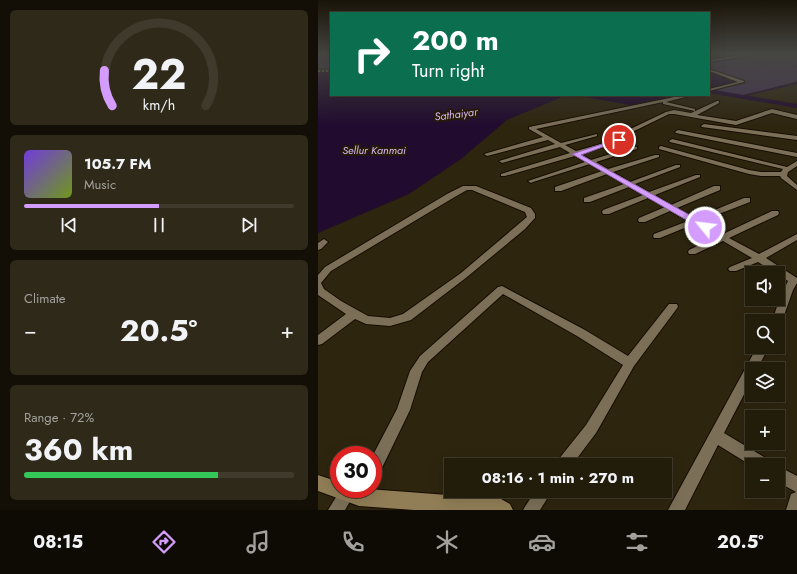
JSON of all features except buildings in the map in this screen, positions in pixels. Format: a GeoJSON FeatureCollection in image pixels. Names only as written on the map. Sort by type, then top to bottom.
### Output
{"type":"FeatureCollection","features":[{"type":"Feature","properties":{"kind":"main road"},"geometry":{"type":"LineString","coordinates":[[318,483],[330,486]]}},
{"type":"Feature","properties":{"kind":"main road"},"geometry":{"type":"LineString","coordinates":[[382,497],[454,508],[501,508],[504,510]]}},
{"type":"Feature","properties":{"kind":"street"},"geometry":{"type":"LineString","coordinates":[[710,90],[742,82],[730,78]]}},
{"type":"Feature","properties":{"kind":"street"},"geometry":{"type":"LineString","coordinates":[[687,96],[531,128],[796,279],[789,286],[784,296],[779,314]]}},
{"type":"Feature","properties":{"kind":"street"},"geometry":{"type":"LineString","coordinates":[[661,102],[700,112]]}},
{"type":"Feature","properties":{"kind":"street"},"geometry":{"type":"LineString","coordinates":[[692,115],[717,102]]}},
{"type":"Feature","properties":{"kind":"street"},"geometry":{"type":"LineString","coordinates":[[503,175],[576,154],[620,139],[621,136],[628,131],[668,113],[674,112],[736,123],[772,111],[797,117]]}},
{"type":"Feature","properties":{"kind":"street"},"geometry":{"type":"LineString","coordinates":[[704,126],[797,138],[797,131]]}},
{"type":"Feature","properties":{"kind":"street"},"geometry":{"type":"LineString","coordinates":[[678,132],[797,155]]}},
{"type":"Feature","properties":{"kind":"street"},"geometry":{"type":"LineString","coordinates":[[502,160],[595,135]]}},
{"type":"Feature","properties":{"kind":"street"},"geometry":{"type":"LineString","coordinates":[[487,154],[548,138]]}},
{"type":"Feature","properties":{"kind":"street"},"geometry":{"type":"LineString","coordinates":[[672,141],[786,171]]}},
{"type":"Feature","properties":{"kind":"street"},"geometry":{"type":"LineString","coordinates":[[531,181],[635,148]]}},
{"type":"Feature","properties":{"kind":"street"},"geometry":{"type":"LineString","coordinates":[[661,148],[761,174],[786,171],[797,163]]}},
{"type":"Feature","properties":{"kind":"street"},"geometry":{"type":"LineString","coordinates":[[558,189],[657,156]]}},
{"type":"Feature","properties":{"kind":"street"},"geometry":{"type":"LineString","coordinates":[[587,200],[678,166]]}},
{"type":"Feature","properties":{"kind":"street"},"geometry":{"type":"LineString","coordinates":[[786,171],[784,179],[797,188]]}},
{"type":"Feature","properties":{"kind":"street"},"geometry":{"type":"LineString","coordinates":[[606,212],[698,176]]}},
{"type":"Feature","properties":{"kind":"street"},"geometry":{"type":"LineString","coordinates":[[318,281],[328,269],[466,188],[479,190],[528,210],[531,214],[531,218],[527,222],[464,275],[407,316],[390,322],[366,320],[337,304],[319,290],[318,286]]}},
{"type":"Feature","properties":{"kind":"street"},"geometry":{"type":"LineString","coordinates":[[642,220],[717,188]]}},
{"type":"Feature","properties":{"kind":"street"},"geometry":{"type":"LineString","coordinates":[[657,236],[747,200]]}},
{"type":"Feature","properties":{"kind":"street"},"geometry":{"type":"LineString","coordinates":[[692,252],[724,238],[741,227],[760,221],[775,213]]}},
{"type":"Feature","properties":{"kind":"street"},"geometry":{"type":"LineString","coordinates":[[733,269],[759,258],[797,237]]}},
{"type":"Feature","properties":{"kind":"street"},"geometry":{"type":"LineString","coordinates":[[382,453],[403,410],[416,371],[424,359],[502,289],[630,363]]}},
{"type":"Feature","properties":{"kind":"street"},"geometry":{"type":"LineString","coordinates":[[568,458],[591,429],[630,363],[673,307]]}},
{"type":"Feature","properties":{"kind":"street"},"geometry":{"type":"LineString","coordinates":[[318,341],[355,314]]}},
{"type":"Feature","properties":{"kind":"street"},"geometry":{"type":"LineString","coordinates":[[676,510],[759,354]]}},
{"type":"Feature","properties":{"kind":"street"},"geometry":{"type":"LineString","coordinates":[[716,436],[752,458]]}},
{"type":"Feature","properties":{"kind":"street"},"geometry":{"type":"LineString","coordinates":[[785,478],[797,485]]}},
{"type":"Feature","properties":{"kind":"street"},"geometry":{"type":"LineString","coordinates":[[336,510],[351,498]]}},
{"type":"Feature","properties":{"kind":"street"},"geometry":{"type":"LineString","coordinates":[[531,510],[539,498]]}},
{"type":"Feature","properties":{"kind":"street"},"geometry":{"type":"LineString","coordinates":[[794,510],[797,500]]}},
{"type":"Feature","properties":{"kind":"shaded area"},"geometry":{"type":"Polygon","coordinates":[[[734,78],[797,78],[797,81],[739,96],[712,91],[748,83],[734,78]]]}},
{"type":"Feature","properties":{"kind":"water","name":"Sellur Kanmai"},"geometry":{"type":"Polygon","coordinates":[[[318,78],[330,78],[330,96],[565,96],[507,120],[461,159],[409,194],[318,233],[318,78]]]}},
{"type":"Feature","properties":{"kind":"water"},"geometry":{"type":"Polygon","coordinates":[[[710,78],[726,78],[739,82],[710,88],[710,78]]]}},
{"type":"Feature","properties":{"kind":"water"},"geometry":{"type":"Polygon","coordinates":[[[580,96],[673,96],[630,105],[580,96]]]}},
{"type":"Feature","properties":{"kind":"waterway"},"geometry":{"type":"LineString","coordinates":[[737,97],[797,83]]}},
{"type":"Feature","properties":{"kind":"waterway","name":"Sathaiyar"},"geometry":{"type":"LineString","coordinates":[[710,91],[797,106]]}},
{"type":"Feature","properties":{"kind":"route"},"geometry":{"type":"LineString","coordinates":[[619,140],[576,154],[705,227]]}}]}
